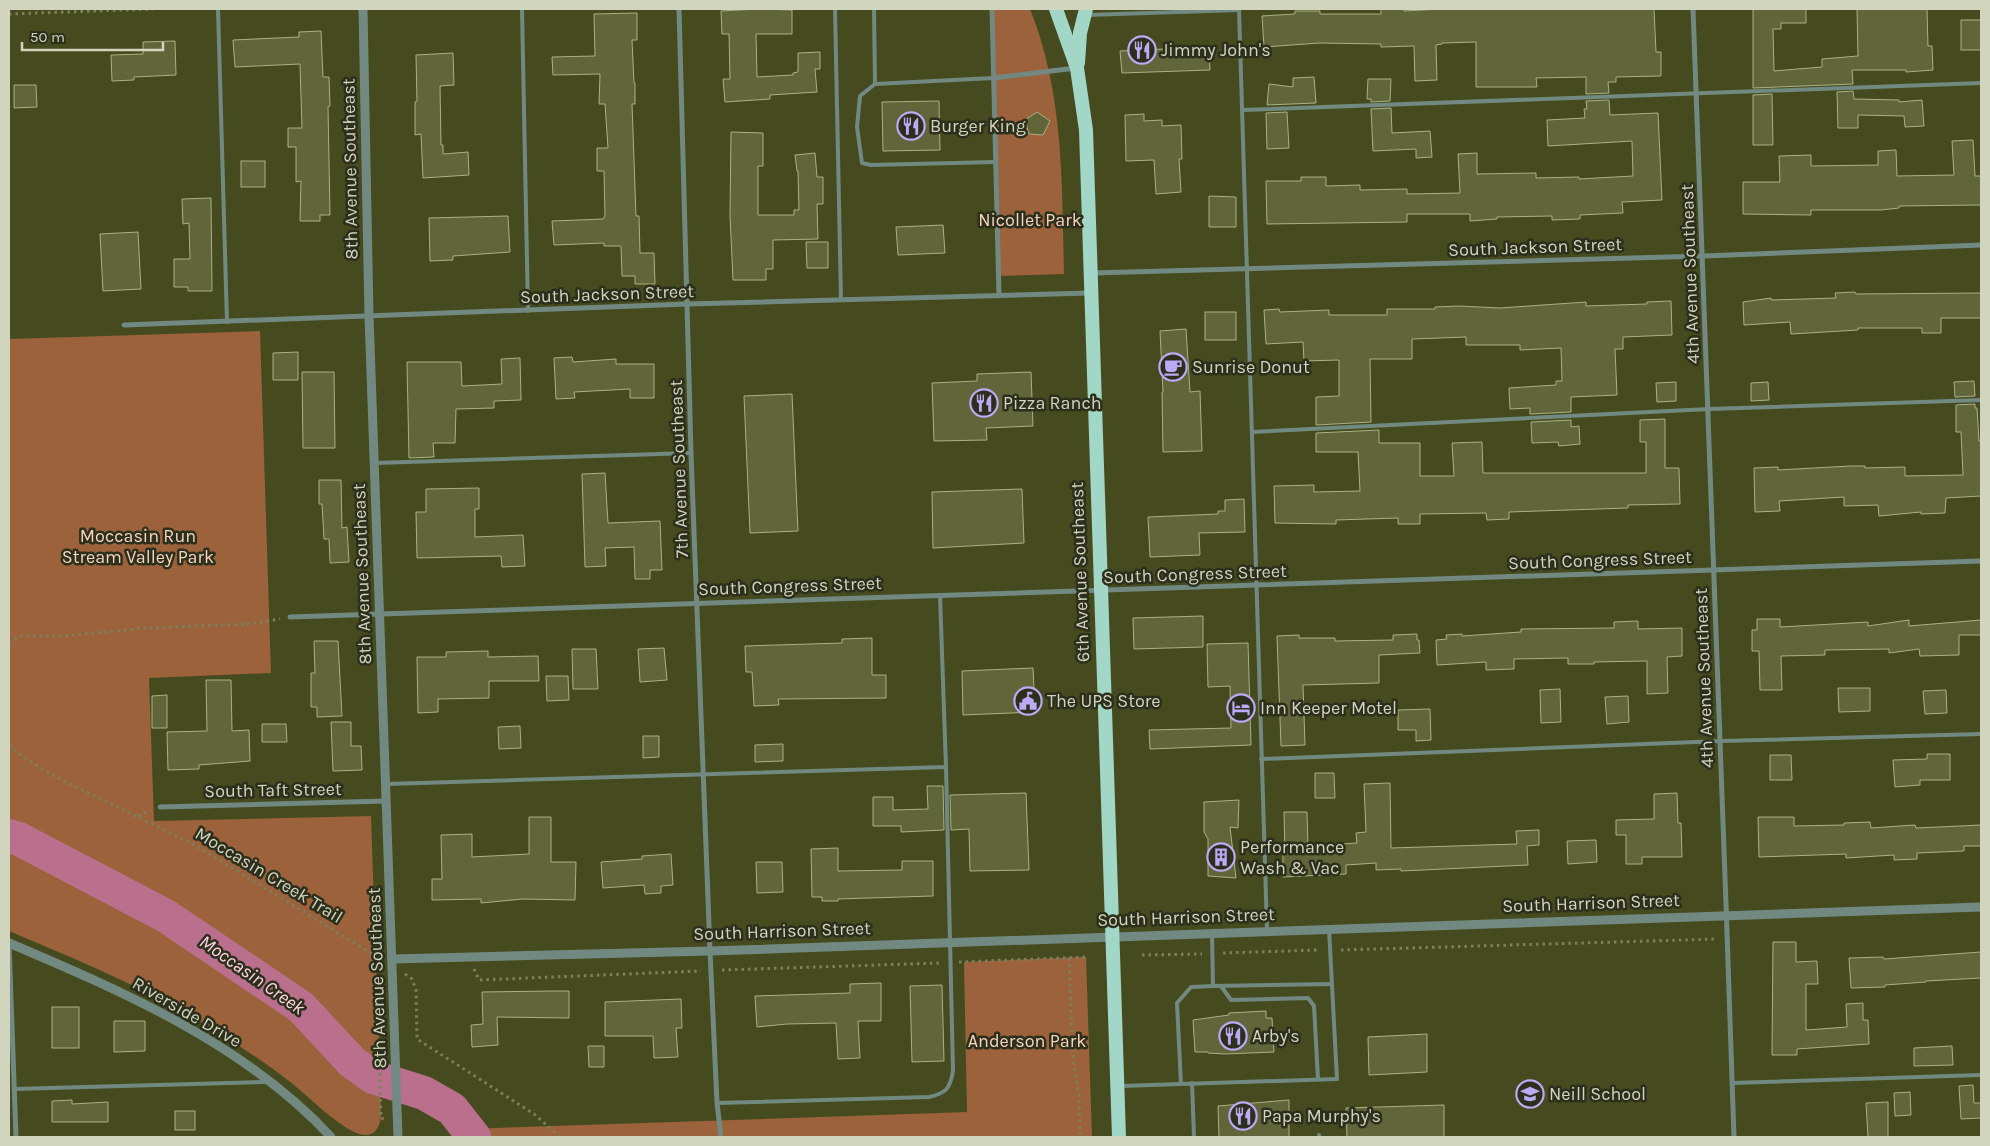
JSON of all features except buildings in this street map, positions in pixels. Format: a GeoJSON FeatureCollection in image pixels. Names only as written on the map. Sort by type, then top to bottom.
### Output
{"type":"FeatureCollection","features":[{"type":"Feature","properties":{"kind":"highway","name":"6th Avenue Southeast"},"geometry":{"type":"LineString","coordinates":[[1056,9],[1077,70],[1086,130],[1118,1137]]}},
{"type":"Feature","properties":{"kind":"highway"},"geometry":{"type":"LineString","coordinates":[[1077,70],[1080,33],[1085,12]]}},
{"type":"Feature","properties":{"kind":"street","name":"8th Avenue Southeast"},"geometry":{"type":"LineString","coordinates":[[363,9],[369,316],[398,1137]]}},
{"type":"Feature","properties":{"kind":"street","name":"7th Avenue Southeast"},"geometry":{"type":"LineString","coordinates":[[679,9],[691,453],[710,950],[717,1103],[721,1137]]}},
{"type":"Feature","properties":{"kind":"street"},"geometry":{"type":"LineString","coordinates":[[992,9],[998,296]]}},
{"type":"Feature","properties":{"kind":"street","name":"4th Avenue Southeast"},"geometry":{"type":"LineString","coordinates":[[1693,9],[1704,256],[1713,569],[1734,1137]]}},
{"type":"Feature","properties":{"kind":"street"},"geometry":{"type":"LineString","coordinates":[[993,78],[1077,70]]}},
{"type":"Feature","properties":{"kind":"street","name":"South Jackson Street"},"geometry":{"type":"LineString","coordinates":[[1090,274],[1704,256],[1981,245]]}},
{"type":"Feature","properties":{"kind":"street","name":"South Jackson Street"},"geometry":{"type":"LineString","coordinates":[[124,324],[227,322],[687,304],[1090,294]]}},
{"type":"Feature","properties":{"kind":"street","name":"South Congress Street"},"geometry":{"type":"LineString","coordinates":[[290,617],[697,602],[1100,591],[1981,561]]}},
{"type":"Feature","properties":{"kind":"street","name":"South Taft Street"},"geometry":{"type":"LineString","coordinates":[[160,807],[386,801]]}},
{"type":"Feature","properties":{"kind":"street","name":"South Harrison Street"},"geometry":{"type":"LineString","coordinates":[[393,963],[468,958],[1981,907]]}},
{"type":"Feature","properties":{"kind":"street"},"geometry":{"type":"LineString","coordinates":[[9,943],[16,1137]]}},
{"type":"Feature","properties":{"kind":"street","name":"Riverside Drive"},"geometry":{"type":"LineString","coordinates":[[9,943],[116,990],[206,1038],[271,1082],[314,1119],[331,1137]]}},
{"type":"Feature","properties":{"kind":"lane"},"geometry":{"type":"LineString","coordinates":[[218,9],[227,322]]}},
{"type":"Feature","properties":{"kind":"lane"},"geometry":{"type":"LineString","coordinates":[[522,9],[528,311]]}},
{"type":"Feature","properties":{"kind":"lane"},"geometry":{"type":"LineString","coordinates":[[835,9],[841,300]]}},
{"type":"Feature","properties":{"kind":"lane"},"geometry":{"type":"LineString","coordinates":[[874,9],[876,84]]}},
{"type":"Feature","properties":{"kind":"lane"},"geometry":{"type":"LineString","coordinates":[[1085,12],[1239,10],[1267,930]]}},
{"type":"Feature","properties":{"kind":"lane"},"geometry":{"type":"LineString","coordinates":[[993,78],[876,84],[860,96],[857,127],[862,163],[995,162]]}},
{"type":"Feature","properties":{"kind":"lane"},"geometry":{"type":"LineString","coordinates":[[1242,110],[1981,83]]}},
{"type":"Feature","properties":{"kind":"lane"},"geometry":{"type":"LineString","coordinates":[[1252,432],[1709,409],[1981,400]]}},
{"type":"Feature","properties":{"kind":"lane"},"geometry":{"type":"LineString","coordinates":[[375,464],[691,453]]}},
{"type":"Feature","properties":{"kind":"lane"},"geometry":{"type":"LineString","coordinates":[[717,1103],[929,1097],[942,1094],[951,1083],[953,1071],[940,595]]}},
{"type":"Feature","properties":{"kind":"lane"},"geometry":{"type":"LineString","coordinates":[[1261,759],[1720,741],[1981,734]]}},
{"type":"Feature","properties":{"kind":"lane"},"geometry":{"type":"LineString","coordinates":[[386,784],[946,767]]}},
{"type":"Feature","properties":{"kind":"lane"},"geometry":{"type":"LineString","coordinates":[[1116,1086],[1337,1079],[1329,928]]}},
{"type":"Feature","properties":{"kind":"lane"},"geometry":{"type":"LineString","coordinates":[[1212,932],[1213,986]]}},
{"type":"Feature","properties":{"kind":"lane"},"geometry":{"type":"LineString","coordinates":[[1181,1084],[1177,1003],[1191,987],[1332,984]]}},
{"type":"Feature","properties":{"kind":"lane"},"geometry":{"type":"LineString","coordinates":[[1221,986],[1231,1000],[1308,998],[1314,1006],[1318,1079]]}},
{"type":"Feature","properties":{"kind":"lane"},"geometry":{"type":"LineString","coordinates":[[1732,1083],[1981,1075]]}},
{"type":"Feature","properties":{"kind":"lane"},"geometry":{"type":"LineString","coordinates":[[14,1089],[271,1082]]}},
{"type":"Feature","properties":{"kind":"lane"},"geometry":{"type":"LineString","coordinates":[[1192,1083],[1194,1137]]}},
{"type":"Feature","properties":{"kind":"path"},"geometry":{"type":"LineString","coordinates":[[9,14],[153,9]]}},
{"type":"Feature","properties":{"kind":"path"},"geometry":{"type":"LineString","coordinates":[[9,643],[21,636],[64,636],[146,628],[248,624],[290,617]]}},
{"type":"Feature","properties":{"kind":"path","name":"Moccasin Creek Trail"},"geometry":{"type":"LineString","coordinates":[[9,746],[54,776],[193,844],[376,956],[393,963],[412,979],[416,990],[417,1040],[534,1114],[560,1137]]}},
{"type":"Feature","properties":{"kind":"path"},"geometry":{"type":"LineString","coordinates":[[1142,955],[1727,938]]}},
{"type":"Feature","properties":{"kind":"path"},"geometry":{"type":"LineString","coordinates":[[1081,953],[1081,958]]}},
{"type":"Feature","properties":{"kind":"path"},"geometry":{"type":"LineString","coordinates":[[376,956],[381,1118]]}},
{"type":"Feature","properties":{"kind":"path"},"geometry":{"type":"LineString","coordinates":[[468,958],[480,980],[1086,957]]}},
{"type":"Feature","properties":{"kind":"path"},"geometry":{"type":"LineString","coordinates":[[1069,958],[1073,1060],[1079,1095],[1080,1137]]}},
{"type":"Feature","properties":{"kind":"green space","name":"Nicollet Park"},"geometry":{"type":"Polygon","coordinates":[[[992,9],[1030,9],[1041,41],[1049,73],[1059,139],[1063,206],[1064,274],[998,276],[992,9]]]}},
{"type":"Feature","properties":{"kind":"green space","name":"Moccasin Run Stream Valley Park"},"geometry":{"type":"Polygon","coordinates":[[[260,331],[271,673],[149,678],[154,821],[371,816],[381,1118],[378,1128],[369,1135],[360,1134],[346,1128],[276,1071],[237,1044],[192,1017],[141,989],[9,931],[9,339],[260,331]]]}},
{"type":"Feature","properties":{"kind":"green space","name":"Anderson Park"},"geometry":{"type":"Polygon","coordinates":[[[1086,957],[1092,1137],[474,1137],[467,1129],[967,1112],[964,962],[1086,957]]]}},
{"type":"Feature","properties":{"kind":"waterway","name":"Moccasin Creek"},"geometry":{"type":"LineString","coordinates":[[9,836],[19,839],[166,916],[301,1007],[352,1062],[373,1077],[424,1093],[452,1109],[474,1137]]}},
{"type":"Feature","properties":{"kind":"place","name":"Jimmy John's"},"geometry":{"type":"Point","coordinates":[1142,50]}},
{"type":"Feature","properties":{"kind":"place","name":"Burger King"},"geometry":{"type":"Point","coordinates":[911,126]}},
{"type":"Feature","properties":{"kind":"place","name":"Sunrise Donut"},"geometry":{"type":"Point","coordinates":[1173,367]}},
{"type":"Feature","properties":{"kind":"place","name":"Pizza Ranch"},"geometry":{"type":"Point","coordinates":[984,403]}},
{"type":"Feature","properties":{"kind":"place","name":"The UPS Store"},"geometry":{"type":"Point","coordinates":[1028,701]}},
{"type":"Feature","properties":{"kind":"place","name":"Inn Keeper Motel"},"geometry":{"type":"Point","coordinates":[1241,708]}},
{"type":"Feature","properties":{"kind":"place","name":"Performance Wash & Vac"},"geometry":{"type":"Point","coordinates":[1221,857]}},
{"type":"Feature","properties":{"kind":"place","name":"Arby's"},"geometry":{"type":"Point","coordinates":[1233,1036]}},
{"type":"Feature","properties":{"kind":"place","name":"Neill School"},"geometry":{"type":"Point","coordinates":[1530,1094]}},
{"type":"Feature","properties":{"kind":"place","name":"Papa Murphy's"},"geometry":{"type":"Point","coordinates":[1243,1116]}}]}
